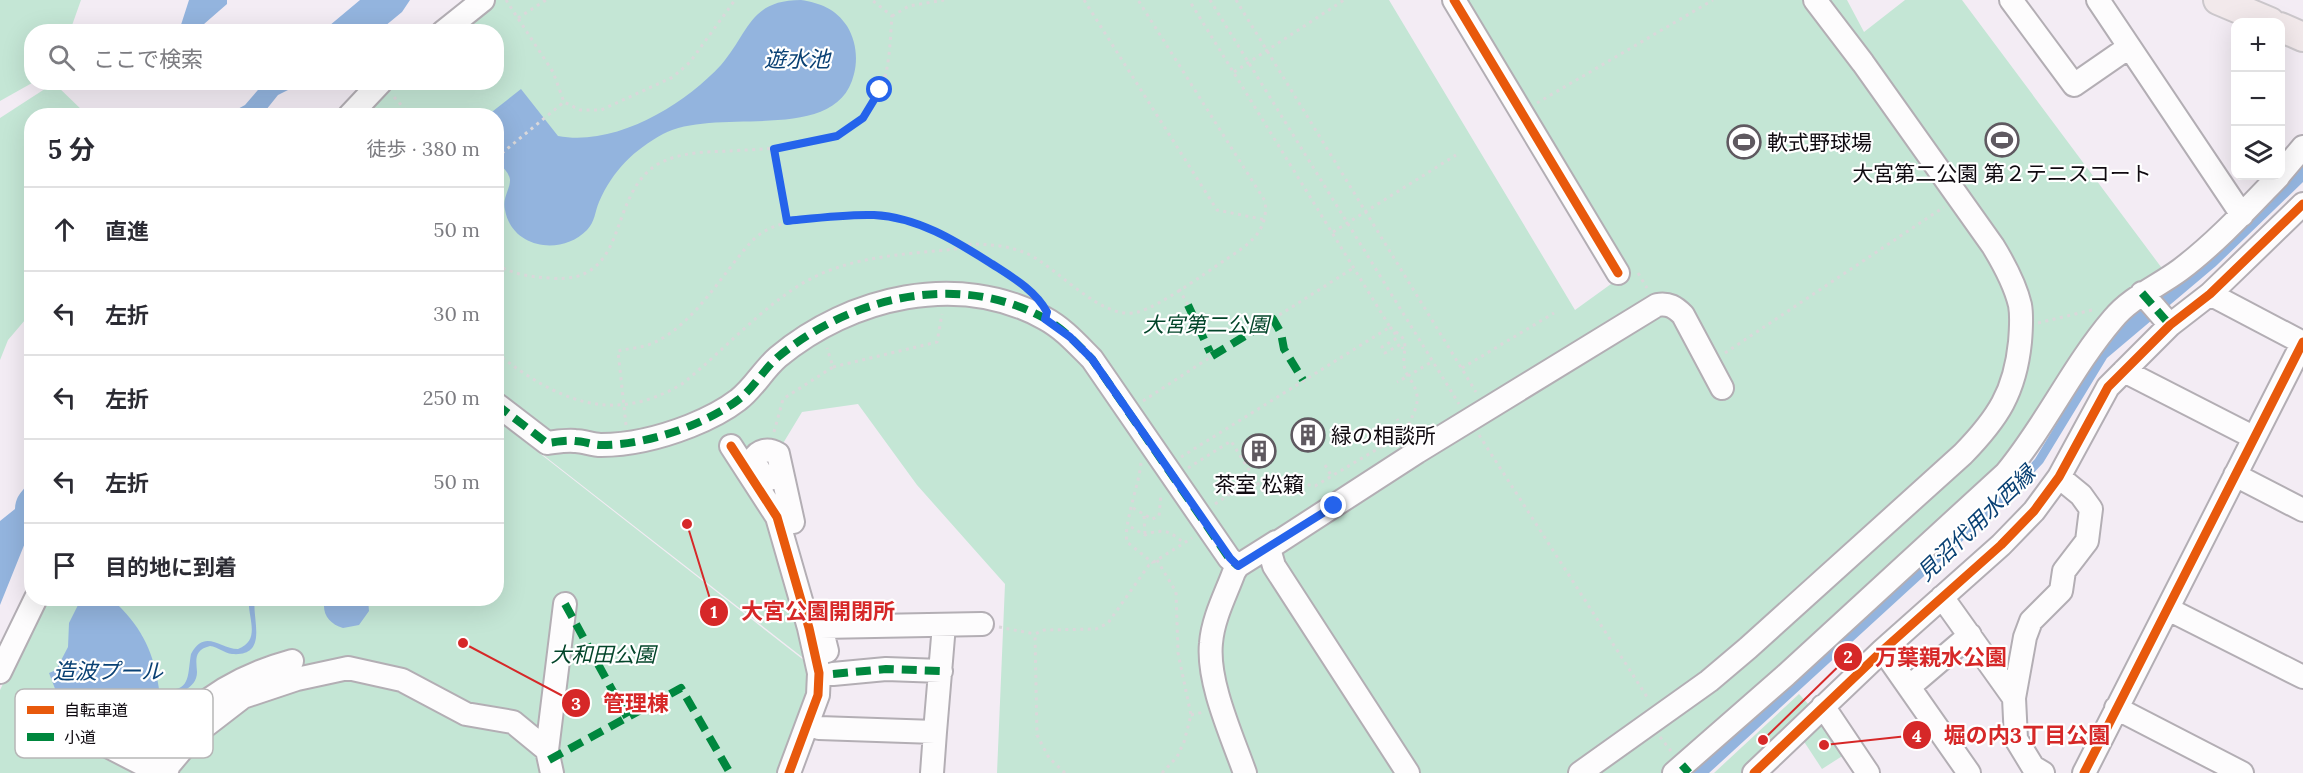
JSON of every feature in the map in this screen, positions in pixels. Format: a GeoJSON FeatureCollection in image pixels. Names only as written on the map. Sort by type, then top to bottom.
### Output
{"type":"FeatureCollection","features":[{"type":"Feature","properties":{"kind":"main road"},"geometry":{"type":"LineString","coordinates":[[2218,0],[2261,18]]}},
{"type":"Feature","properties":{"kind":"main road"},"geometry":{"type":"LineString","coordinates":[[2285,29],[2303,37]]}},
{"type":"Feature","properties":{"kind":"street"},"geometry":{"type":"LineString","coordinates":[[452,24],[483,0]]}},
{"type":"Feature","properties":{"kind":"street"},"geometry":{"type":"LineString","coordinates":[[1454,0],[1618,273]]}},
{"type":"Feature","properties":{"kind":"street"},"geometry":{"type":"LineString","coordinates":[[1580,773],[1748,648],[1963,454],[1991,426],[2005,401],[2017,370],[2021,331],[2020,305],[2008,272],[1958,197],[1815,0]]}},
{"type":"Feature","properties":{"kind":"street"},"geometry":{"type":"LineString","coordinates":[[2011,0],[2074,85],[2129,47]]}},
{"type":"Feature","properties":{"kind":"street"},"geometry":{"type":"LineString","coordinates":[[2098,0],[2242,215]]}},
{"type":"Feature","properties":{"kind":"street"},"geometry":{"type":"LineString","coordinates":[[357,108],[373,90]]}},
{"type":"Feature","properties":{"kind":"street"},"geometry":{"type":"LineString","coordinates":[[2285,169],[2303,147]]}},
{"type":"Feature","properties":{"kind":"street"},"geometry":{"type":"LineString","coordinates":[[1683,770],[2006,473],[2024,452],[2107,313],[2180,270],[2242,215],[2275,180]]}},
{"type":"Feature","properties":{"kind":"street"},"geometry":{"type":"LineString","coordinates":[[1754,773],[1883,650],[2001,545],[2034,511],[2059,477],[2108,387],[2170,325],[2210,294],[2303,204]]}},
{"type":"Feature","properties":{"kind":"street"},"geometry":{"type":"LineString","coordinates":[[504,410],[547,442],[641,441],[690,426],[738,400],[777,358],[820,327],[911,296],[945,293],[992,298],[1045,319],[1070,337],[1092,359],[1144,433],[1210,517],[1230,558],[1238,566]]}},
{"type":"Feature","properties":{"kind":"street"},"geometry":{"type":"LineString","coordinates":[[2142,293],[2170,325]]}},
{"type":"Feature","properties":{"kind":"street"},"geometry":{"type":"LineString","coordinates":[[2084,773],[2253,437],[2303,343],[2210,294]]}},
{"type":"Feature","properties":{"kind":"street"},"geometry":{"type":"LineString","coordinates":[[1245,773],[1221,704],[1211,660],[1215,621],[1238,566],[1417,452],[1657,305],[1665,304],[1676,308],[1683,315],[1722,388]]}},
{"type":"Feature","properties":{"kind":"street"},"geometry":{"type":"LineString","coordinates":[[2124,371],[2253,437]]}},
{"type":"Feature","properties":{"kind":"street"},"geometry":{"type":"LineString","coordinates":[[731,446],[777,517],[810,628],[819,673],[818,695],[789,773]]}},
{"type":"Feature","properties":{"kind":"street"},"geometry":{"type":"LineString","coordinates":[[774,452],[759,453],[753,460],[793,522],[801,543],[833,674],[819,728],[802,773]]}},
{"type":"Feature","properties":{"kind":"street"},"geometry":{"type":"LineString","coordinates":[[2235,475],[2303,510]]}},
{"type":"Feature","properties":{"kind":"street"},"geometry":{"type":"LineString","coordinates":[[2043,773],[2033,767],[2016,739],[2014,698],[2025,637],[2031,621],[2061,591],[2064,571],[2087,541],[2091,509],[2081,495],[2059,477]]}},
{"type":"Feature","properties":{"kind":"street"},"geometry":{"type":"LineString","coordinates":[[1276,542],[1270,552],[1274,566],[1408,773]]}},
{"type":"Feature","properties":{"kind":"street"},"geometry":{"type":"LineString","coordinates":[[1942,597],[2014,698]]}},
{"type":"Feature","properties":{"kind":"street"},"geometry":{"type":"LineString","coordinates":[[552,773],[546,750],[565,604]]}},
{"type":"Feature","properties":{"kind":"street"},"geometry":{"type":"LineString","coordinates":[[0,672],[32,606]]}},
{"type":"Feature","properties":{"kind":"street"},"geometry":{"type":"LineString","coordinates":[[2168,609],[2303,677]]}},
{"type":"Feature","properties":{"kind":"street"},"geometry":{"type":"LineString","coordinates":[[821,627],[982,624]]}},
{"type":"Feature","properties":{"kind":"street"},"geometry":{"type":"LineString","coordinates":[[932,773],[944,625]]}},
{"type":"Feature","properties":{"kind":"street"},"geometry":{"type":"LineString","coordinates":[[1910,687],[1970,635]]}},
{"type":"Feature","properties":{"kind":"street"},"geometry":{"type":"LineString","coordinates":[[1883,650],[1969,773]]}},
{"type":"Feature","properties":{"kind":"street"},"geometry":{"type":"LineString","coordinates":[[213,696],[241,678],[292,661]]}},
{"type":"Feature","properties":{"kind":"street"},"geometry":{"type":"LineString","coordinates":[[213,720],[243,697],[297,679],[348,668],[402,680],[466,714],[513,722],[546,750]]}},
{"type":"Feature","properties":{"kind":"street"},"geometry":{"type":"LineString","coordinates":[[833,674],[886,669],[941,671]]}},
{"type":"Feature","properties":{"kind":"street"},"geometry":{"type":"LineString","coordinates":[[1823,706],[1868,773]]}},
{"type":"Feature","properties":{"kind":"street"},"geometry":{"type":"LineString","coordinates":[[2116,708],[2242,773]]}},
{"type":"Feature","properties":{"kind":"street"},"geometry":{"type":"LineString","coordinates":[[819,728],[935,732]]}},
{"type":"Feature","properties":{"kind":"street"},"geometry":{"type":"LineString","coordinates":[[133,758],[159,771],[175,758]]}},
{"type":"Feature","properties":{"kind":"path"},"geometry":{"type":"LineString","coordinates":[[506,0],[553,72],[564,102],[580,110],[601,111],[673,77],[690,62],[735,0]]}},
{"type":"Feature","properties":{"kind":"path"},"geometry":{"type":"LineString","coordinates":[[518,18],[546,0]]}},
{"type":"Feature","properties":{"kind":"path"},"geometry":{"type":"LineString","coordinates":[[872,0],[892,16]]}},
{"type":"Feature","properties":{"kind":"path"},"geometry":{"type":"LineString","coordinates":[[892,16],[909,6],[944,0]]}},
{"type":"Feature","properties":{"kind":"path"},"geometry":{"type":"LineString","coordinates":[[1084,0],[1216,210],[1266,219]]}},
{"type":"Feature","properties":{"kind":"path"},"geometry":{"type":"LineString","coordinates":[[961,245],[1004,247],[1027,254],[1049,266],[1106,308],[1124,313],[1139,312],[1179,289],[1247,246],[1256,237],[1266,219],[1265,201],[1138,0]]}},
{"type":"Feature","properties":{"kind":"path"},"geometry":{"type":"LineString","coordinates":[[1189,0],[1394,332],[1397,338],[1382,347],[1385,353],[1401,344],[1404,351]]}},
{"type":"Feature","properties":{"kind":"path"},"geometry":{"type":"LineString","coordinates":[[1210,0],[1433,361],[1478,416],[1683,770]]}},
{"type":"Feature","properties":{"kind":"path"},"geometry":{"type":"LineString","coordinates":[[1236,0],[1462,368],[1478,416]]}},
{"type":"Feature","properties":{"kind":"path"},"geometry":{"type":"LineString","coordinates":[[1234,72],[1344,0]]}},
{"type":"Feature","properties":{"kind":"path"},"geometry":{"type":"LineString","coordinates":[[1537,103],[1713,0]]}},
{"type":"Feature","properties":{"kind":"path"},"geometry":{"type":"LineString","coordinates":[[504,268],[527,276],[560,279],[578,277],[593,270],[608,254],[629,198],[641,180],[657,165],[676,156],[698,152],[774,149],[837,136],[863,118],[880,90],[888,54],[892,16]]}},
{"type":"Feature","properties":{"kind":"path"},"geometry":{"type":"LineString","coordinates":[[387,90],[404,108]]}},
{"type":"Feature","properties":{"kind":"path"},"geometry":{"type":"LineString","coordinates":[[504,151],[564,102]]}},
{"type":"Feature","properties":{"kind":"path"},"geometry":{"type":"LineString","coordinates":[[774,149],[787,221]]}},
{"type":"Feature","properties":{"kind":"path"},"geometry":{"type":"LineString","coordinates":[[1333,232],[1456,155]]}},
{"type":"Feature","properties":{"kind":"path"},"geometry":{"type":"LineString","coordinates":[[1710,366],[1742,341],[1958,197]]}},
{"type":"Feature","properties":{"kind":"path"},"geometry":{"type":"LineString","coordinates":[[627,442],[618,351],[652,344],[674,330],[714,290],[752,242],[768,230],[787,221],[876,215],[918,225],[961,245],[1029,289],[1041,301],[1047,312],[1045,319]]}},
{"type":"Feature","properties":{"kind":"path"},"geometry":{"type":"LineString","coordinates":[[504,358],[568,398],[597,406],[623,405],[664,394],[682,384],[775,302],[819,275],[847,264],[894,253],[966,248]]}},
{"type":"Feature","properties":{"kind":"path"},"geometry":{"type":"LineString","coordinates":[[1273,319],[1355,267]]}},
{"type":"Feature","properties":{"kind":"path"},"geometry":{"type":"LineString","coordinates":[[1179,289],[1188,304]]}},
{"type":"Feature","properties":{"kind":"path"},"geometry":{"type":"LineString","coordinates":[[774,452],[773,434],[783,399],[832,367],[937,342],[945,293]]}},
{"type":"Feature","properties":{"kind":"path"},"geometry":{"type":"LineString","coordinates":[[1462,368],[1554,313]]}},
{"type":"Feature","properties":{"kind":"path"},"geometry":{"type":"LineString","coordinates":[[2021,331],[2035,324],[2107,313]]}},
{"type":"Feature","properties":{"kind":"path"},"geometry":{"type":"LineString","coordinates":[[820,327],[832,367]]}},
{"type":"Feature","properties":{"kind":"path"},"geometry":{"type":"LineString","coordinates":[[1133,508],[1152,519],[1159,516],[1160,496],[1165,482],[1176,472],[1390,327]]}},
{"type":"Feature","properties":{"kind":"path"},"geometry":{"type":"LineString","coordinates":[[1176,472],[1231,441],[1254,478],[1268,493],[1293,479],[1303,484],[1316,486],[1406,432],[1418,405],[1418,390],[1402,367],[1405,343],[1400,334],[1394,332]]}},
{"type":"Feature","properties":{"kind":"path"},"geometry":{"type":"LineString","coordinates":[[1129,410],[1211,354]]}},
{"type":"Feature","properties":{"kind":"path"},"geometry":{"type":"LineString","coordinates":[[1397,382],[1433,361]]}},
{"type":"Feature","properties":{"kind":"path"},"geometry":{"type":"LineString","coordinates":[[1397,419],[1417,452]]}},
{"type":"Feature","properties":{"kind":"path"},"geometry":{"type":"LineString","coordinates":[[1144,433],[1139,484],[1125,533],[1127,542],[1155,561],[1176,592],[1178,653],[1191,716],[1185,742],[1177,757],[1162,773]]}},
{"type":"Feature","properties":{"kind":"path"},"geometry":{"type":"LineString","coordinates":[[982,624],[1035,634],[1044,630],[1096,629],[1108,622],[1155,561],[1184,543],[1254,478]]}},
{"type":"Feature","properties":{"kind":"path"},"geometry":{"type":"LineString","coordinates":[[1144,516],[1145,535]]}},
{"type":"Feature","properties":{"kind":"path"},"geometry":{"type":"LineString","coordinates":[[1131,526],[1145,535]]}},
{"type":"Feature","properties":{"kind":"path"},"geometry":{"type":"LineString","coordinates":[[1145,535],[1157,530],[1170,531],[1184,543]]}},
{"type":"Feature","properties":{"kind":"path"},"geometry":{"type":"LineString","coordinates":[[1035,634],[1037,735],[1049,758],[1065,773]]}},
{"type":"Feature","properties":{"kind":"green space"},"geometry":{"type":"Polygon","coordinates":[[[0,0],[81,0],[72,24],[24,24],[24,88],[0,101],[0,0]]]}},
{"type":"Feature","properties":{"kind":"green space","name":"大宮第二公園"},"geometry":{"type":"Polygon","coordinates":[[[492,0],[1389,0],[1575,310],[1629,271],[1467,0],[1847,0],[1864,32],[1905,0],[1962,0],[2164,271],[2020,448],[1663,773],[997,773],[1005,584],[917,485],[858,404],[802,412],[779,450],[762,447],[773,522],[811,664],[504,424],[504,108],[363,108],[380,90],[504,90],[504,24],[459,24],[492,0]]]}},
{"type":"Feature","properties":{"kind":"green space"},"geometry":{"type":"Polygon","coordinates":[[[43,90],[61,90],[80,108],[24,108],[24,321],[8,340],[0,360],[0,118],[43,90]]]}},
{"type":"Feature","properties":{"kind":"green space","name":"大和田公園"},"geometry":{"type":"Polygon","coordinates":[[[504,425],[810,665],[813,691],[780,773],[0,773],[0,690],[41,606],[504,606],[504,425]]]}},
{"type":"Feature","properties":{"kind":"green space"},"geometry":{"type":"Polygon","coordinates":[[[1799,694],[1812,708],[1742,773],[1714,773],[1799,694]]]}},
{"type":"Feature","properties":{"kind":"green space"},"geometry":{"type":"Polygon","coordinates":[[[1822,716],[1847,753],[1822,769],[1801,737],[1822,716]]]}},
{"type":"Feature","properties":{"kind":"water"},"geometry":{"type":"Polygon","coordinates":[[[189,0],[227,0],[227,4],[204,24],[181,24],[189,0]]]}},
{"type":"Feature","properties":{"kind":"water"},"geometry":{"type":"Polygon","coordinates":[[[360,0],[410,0],[402,12],[387,24],[331,24],[360,0]]]}},
{"type":"Feature","properties":{"kind":"water","name":"遊水池"},"geometry":{"type":"Polygon","coordinates":[[[801,0],[821,5],[838,15],[847,26],[856,56],[854,74],[843,96],[824,110],[800,117],[686,126],[663,134],[625,162],[611,180],[599,202],[590,227],[577,238],[565,243],[539,244],[517,233],[505,210],[510,180],[504,168],[504,108],[497,108],[521,89],[558,136],[580,138],[625,129],[647,120],[688,95],[721,65],[760,12],[784,1],[801,0]]]}},
{"type":"Feature","properties":{"kind":"water"},"geometry":{"type":"Polygon","coordinates":[[[258,90],[288,90],[278,95],[268,108],[240,108],[258,90]]]}},
{"type":"Feature","properties":{"kind":"water","name":"見沼代用水西縁"},"geometry":{"type":"Polygon","coordinates":[[[2303,161],[2303,182],[2216,266],[2107,358],[2043,463],[2017,491],[1709,773],[1691,773],[2015,481],[2035,459],[2089,370],[2129,318],[2160,294],[2303,161]]]}},
{"type":"Feature","properties":{"kind":"water"},"geometry":{"type":"Polygon","coordinates":[[[24,488],[24,545],[0,605],[0,521],[15,509],[18,497],[24,488]]]}},
{"type":"Feature","properties":{"kind":"water","name":"造波プール"},"geometry":{"type":"Polygon","coordinates":[[[78,606],[119,606],[134,623],[146,643],[154,664],[159,689],[55,689],[49,673],[56,670],[68,647],[69,623],[78,606]]]}},
{"type":"Feature","properties":{"kind":"water","name":"造波プール"},"geometry":{"type":"Polygon","coordinates":[[[249,606],[254,606],[256,634],[255,643],[251,649],[244,653],[232,654],[210,646],[201,650],[197,656],[196,678],[188,688],[177,689],[186,682],[191,654],[196,646],[207,641],[238,649],[245,645],[252,634],[249,606]]]}},
{"type":"Feature","properties":{"kind":"water"},"geometry":{"type":"Polygon","coordinates":[[[324,606],[369,606],[369,611],[359,625],[343,628],[330,621],[324,606]]]}},
{"type":"Feature","properties":{"kind":"marked path"},"geometry":{"type":"LineString","coordinates":[[2142,293],[2170,325]]}},
{"type":"Feature","properties":{"kind":"marked path"},"geometry":{"type":"LineString","coordinates":[[504,410],[547,443],[572,441],[612,445],[646,440],[690,426],[727,407],[743,396],[778,357],[807,336],[838,319],[871,306],[906,297],[941,294],[976,296],[1011,304],[1044,318],[1064,331],[1092,359],[1229,558],[1238,566]]}},
{"type":"Feature","properties":{"kind":"marked path"},"geometry":{"type":"LineString","coordinates":[[1188,305],[1210,352]]}},
{"type":"Feature","properties":{"kind":"marked path"},"geometry":{"type":"LineString","coordinates":[[1212,356],[1273,319],[1281,333],[1284,349],[1303,380]]}},
{"type":"Feature","properties":{"kind":"marked path"},"geometry":{"type":"LineString","coordinates":[[565,604],[627,717]]}},
{"type":"Feature","properties":{"kind":"marked path"},"geometry":{"type":"LineString","coordinates":[[833,674],[886,669],[941,671]]}},
{"type":"Feature","properties":{"kind":"marked path"},"geometry":{"type":"LineString","coordinates":[[549,760],[681,688],[730,773]]}},
{"type":"Feature","properties":{"kind":"marked path"},"geometry":{"type":"LineString","coordinates":[[1682,765],[1689,773]]}},
{"type":"Feature","properties":{"kind":"cycle path"},"geometry":{"type":"LineString","coordinates":[[1454,0],[1618,273]]}},
{"type":"Feature","properties":{"kind":"cycle path"},"geometry":{"type":"LineString","coordinates":[[1754,773],[1883,650],[2001,545],[2034,511],[2059,477],[2108,387],[2170,325],[2210,294],[2303,204]]}},
{"type":"Feature","properties":{"kind":"cycle path"},"geometry":{"type":"LineString","coordinates":[[2084,773],[2303,342]]}},
{"type":"Feature","properties":{"kind":"cycle path"},"geometry":{"type":"LineString","coordinates":[[731,446],[777,517],[809,628],[819,673],[818,695],[789,773]]}},
{"type":"Feature","properties":{"kind":"place","name":"大宮第二公園 第２テニスコート"},"geometry":{"type":"Point","coordinates":[2002,140]}},
{"type":"Feature","properties":{"kind":"place","name":"軟式野球場"},"geometry":{"type":"Point","coordinates":[1744,142]}},
{"type":"Feature","properties":{"kind":"place","name":"緑の相談所"},"geometry":{"type":"Point","coordinates":[1308,435]}},
{"type":"Feature","properties":{"kind":"place","name":"茶室 松籟"},"geometry":{"type":"Point","coordinates":[1259,451]}},
{"type":"Feature","properties":{"kind":"place","name":"大宮公園開閉所"},"geometry":{"type":"Point","coordinates":[687,524]}},
{"type":"Feature","properties":{"kind":"place","name":"管理棟"},"geometry":{"type":"Point","coordinates":[463,643]}},
{"type":"Feature","properties":{"kind":"place","name":"万葉親水公園"},"geometry":{"type":"Point","coordinates":[1763,740]}},
{"type":"Feature","properties":{"kind":"place","name":"堀の内3丁目公園"},"geometry":{"type":"Point","coordinates":[1824,745]}},
{"type":"Feature","properties":{"kind":"route"},"geometry":{"type":"LineString","coordinates":[[880,90],[863,118],[837,136],[774,149],[787,221],[876,215],[918,225],[937,232],[966,248],[1029,289],[1041,301],[1047,312],[1045,319],[1070,337],[1092,359],[1230,558],[1238,566],[1334,506]]}}]}
